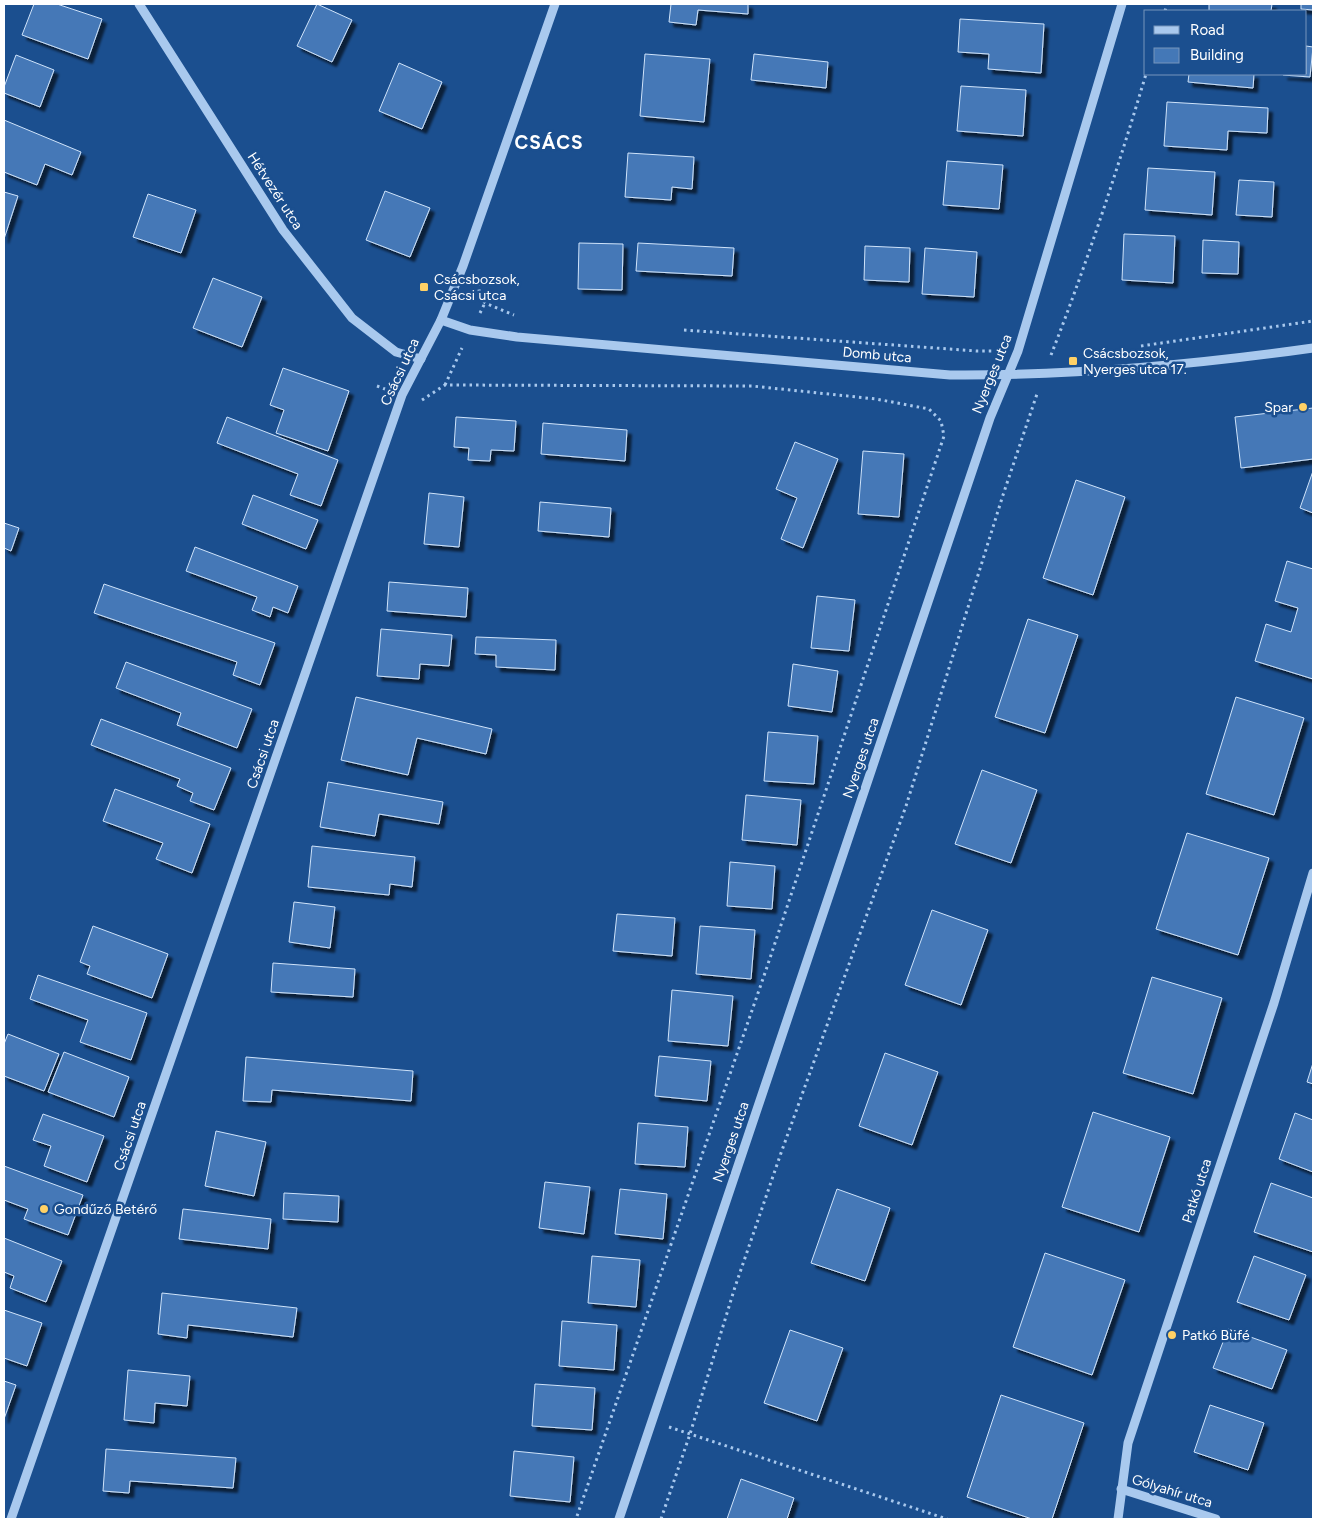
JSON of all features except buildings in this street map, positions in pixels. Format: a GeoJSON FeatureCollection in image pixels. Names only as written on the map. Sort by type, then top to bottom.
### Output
{"type":"FeatureCollection","features":[{"type":"Feature","properties":{"kind":"street","name":"Hétvezér utca"},"geometry":{"type":"LineString","coordinates":[[139,4],[283,230],[352,318],[396,352],[421,359]]}},
{"type":"Feature","properties":{"kind":"street","name":"Csácsi utca"},"geometry":{"type":"LineString","coordinates":[[11,1519],[402,395],[441,320],[469,251],[555,4]]}},
{"type":"Feature","properties":{"kind":"street","name":"Nyerges utca"},"geometry":{"type":"LineString","coordinates":[[619,1519],[986,427],[1018,351],[1122,4]]}},
{"type":"Feature","properties":{"kind":"street","name":"Domb utca"},"geometry":{"type":"LineString","coordinates":[[441,320],[470,330],[517,337],[950,375],[1007,375],[1130,370],[1313,348]]}},
{"type":"Feature","properties":{"kind":"street","name":"Patkó utca"},"geometry":{"type":"LineString","coordinates":[[1118,1519],[1128,1443],[1274,1003],[1313,873]]}},
{"type":"Feature","properties":{"kind":"street","name":"Gólyahír utca"},"geometry":{"type":"LineString","coordinates":[[1121,1490],[1216,1519]]}},
{"type":"Feature","properties":{"kind":"path"},"geometry":{"type":"LineString","coordinates":[[661,1519],[690,1434],[738,1278],[906,806],[1003,495],[1044,372],[1069,309],[1130,129],[1146,75]]}},
{"type":"Feature","properties":{"kind":"path"},"geometry":{"type":"LineString","coordinates":[[469,251],[479,262],[478,284],[480,296],[485,303],[521,318]]}},
{"type":"Feature","properties":{"kind":"path"},"geometry":{"type":"LineString","coordinates":[[1134,347],[1313,321]]}},
{"type":"Feature","properties":{"kind":"path"},"geometry":{"type":"LineString","coordinates":[[680,330],[977,351],[1061,353]]}},
{"type":"Feature","properties":{"kind":"path"},"geometry":{"type":"LineString","coordinates":[[377,386],[420,401],[445,385],[752,386],[876,399],[929,409],[941,420],[944,436],[863,684],[766,970],[576,1519]]}},
{"type":"Feature","properties":{"kind":"path"},"geometry":{"type":"LineString","coordinates":[[652,1421],[947,1519]]}},
{"type":"Feature","properties":{"kind":"place","name":"Csácsbozsok, Csácsi utca"},"geometry":{"type":"Point","coordinates":[424,287]}},
{"type":"Feature","properties":{"kind":"place","name":"Csácsbozsok, Nyerges utca 17."},"geometry":{"type":"Point","coordinates":[1073,361]}},
{"type":"Feature","properties":{"kind":"place","name":"Spar"},"geometry":{"type":"Point","coordinates":[1303,407]}},
{"type":"Feature","properties":{"kind":"place","name":"Gondűző Betérő"},"geometry":{"type":"Point","coordinates":[44,1209]}},
{"type":"Feature","properties":{"kind":"place","name":"Patkó Büfé"},"geometry":{"type":"Point","coordinates":[1172,1335]}},
{"type":"Feature","properties":{"kind":"district","name":"CSÁCS"},"geometry":{"type":"Point","coordinates":[549,142]}}]}
